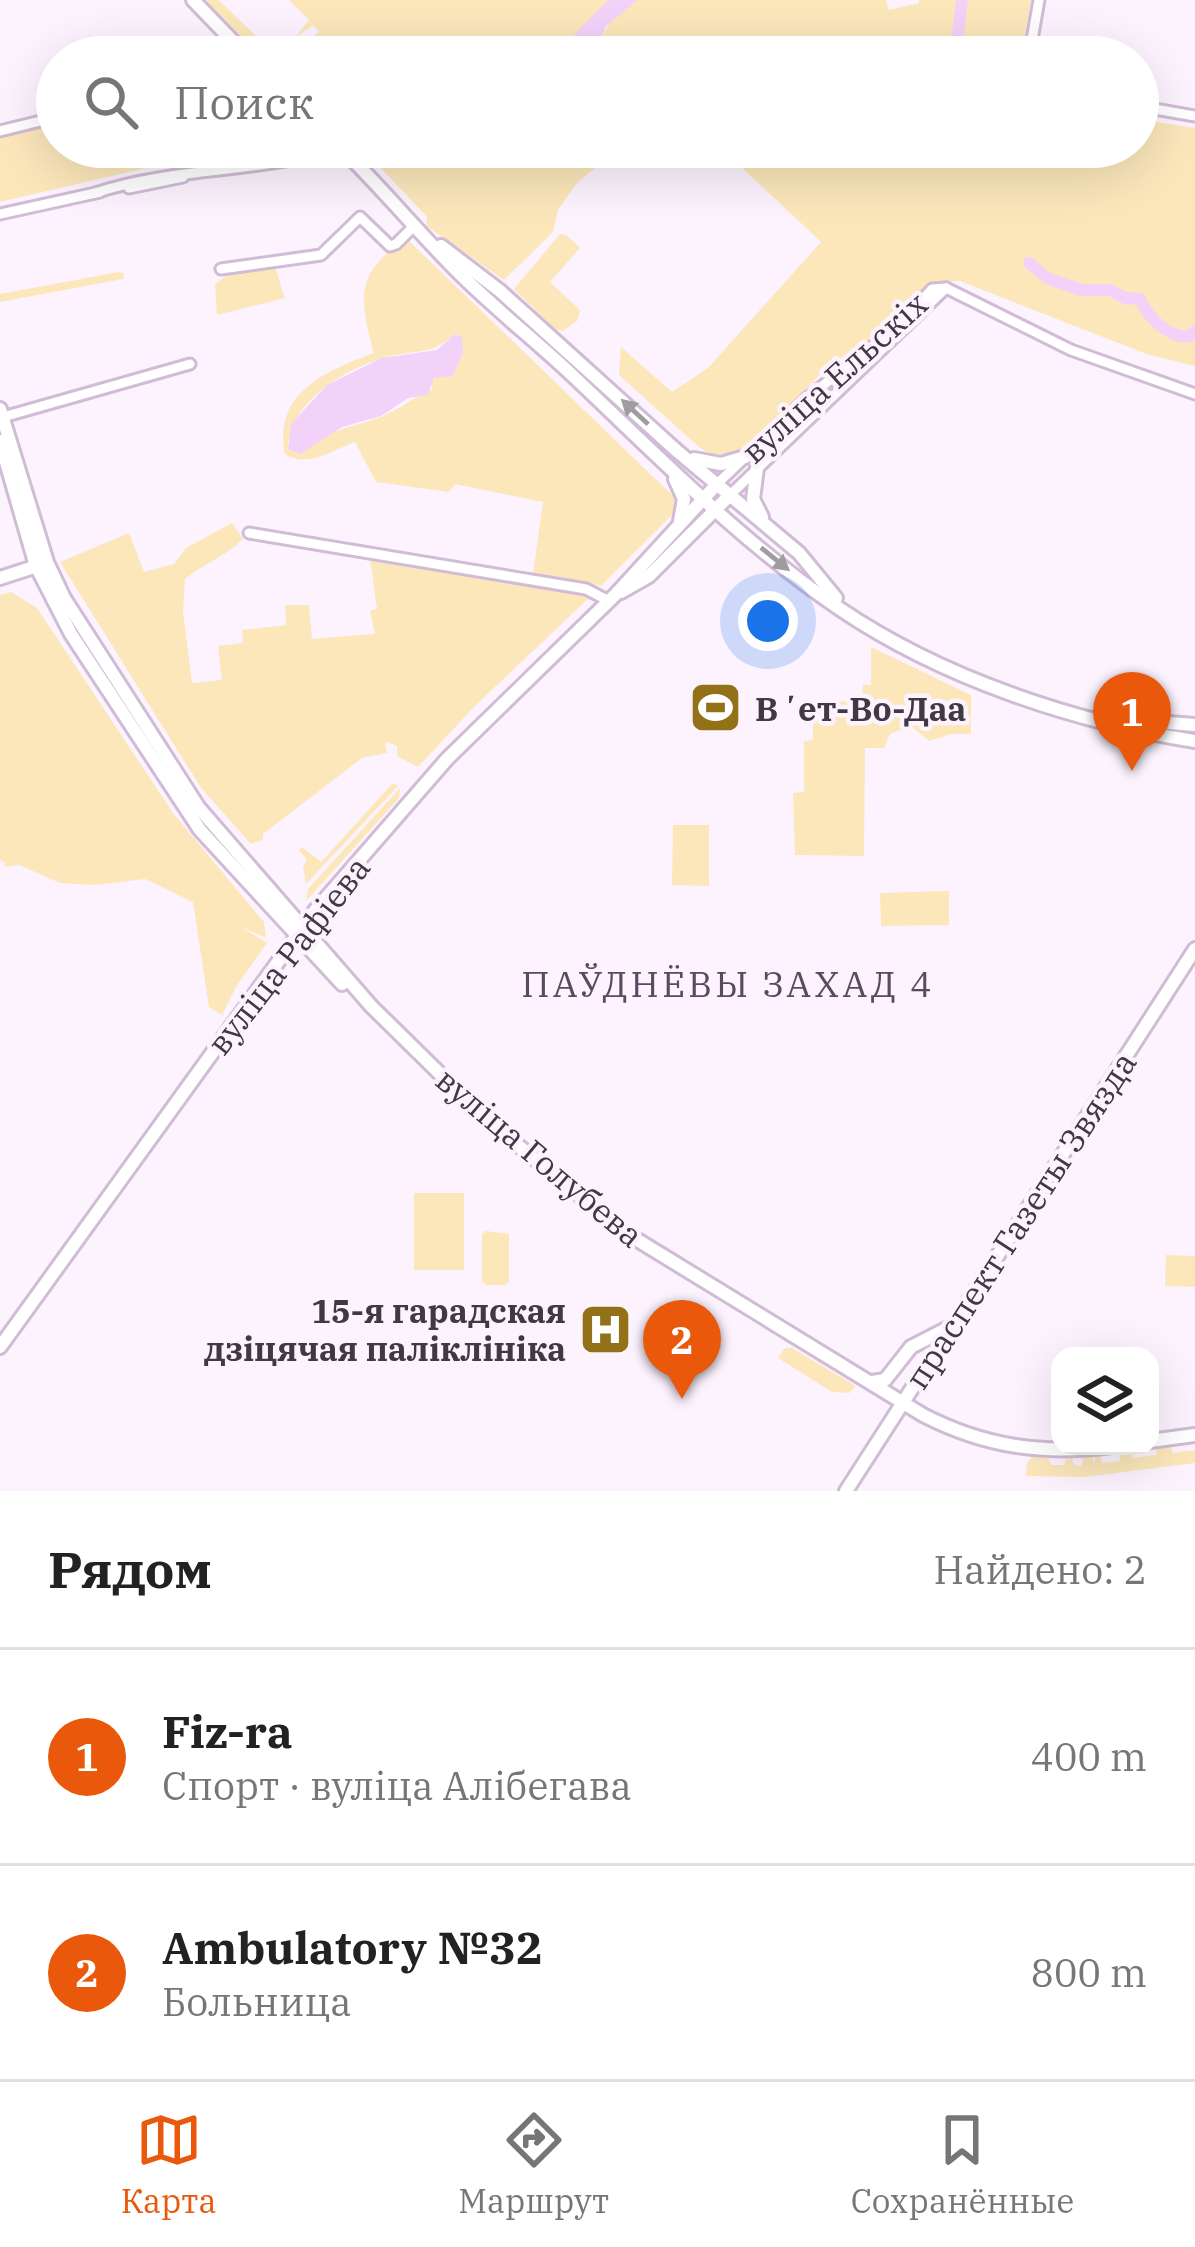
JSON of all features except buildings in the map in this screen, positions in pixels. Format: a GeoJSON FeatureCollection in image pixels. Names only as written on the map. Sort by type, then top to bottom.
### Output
{"type":"FeatureCollection","features":[{"type":"Feature","properties":{"kind":"main road"},"geometry":{"type":"LineString","coordinates":[[194,0],[226,36]]}},
{"type":"Feature","properties":{"kind":"main road"},"geometry":{"type":"LineString","coordinates":[[361,168],[457,271],[664,463],[742,534],[847,614],[986,684],[1072,716],[1195,741]]}},
{"type":"Feature","properties":{"kind":"main road"},"geometry":{"type":"LineString","coordinates":[[426,236],[500,291],[677,451],[799,553],[845,605],[997,682],[1039,698],[1113,718],[1195,725]]}},
{"type":"Feature","properties":{"kind":"main road"},"geometry":{"type":"LineString","coordinates":[[556,361],[567,349]]}},
{"type":"Feature","properties":{"kind":"main road"},"geometry":{"type":"LineString","coordinates":[[2,413],[41,564]]}},
{"type":"Feature","properties":{"kind":"main road"},"geometry":{"type":"LineString","coordinates":[[0,441],[41,564]]}},
{"type":"Feature","properties":{"kind":"main road"},"geometry":{"type":"LineString","coordinates":[[677,451],[705,463],[745,457]]}},
{"type":"Feature","properties":{"kind":"main road"},"geometry":{"type":"LineString","coordinates":[[664,463],[684,499],[683,531],[713,526],[742,534]]}},
{"type":"Feature","properties":{"kind":"main road"},"geometry":{"type":"LineString","coordinates":[[757,468],[753,499],[769,529]]}},
{"type":"Feature","properties":{"kind":"main road","name":"вуліца Рафіева"},"geometry":{"type":"LineString","coordinates":[[0,1347],[299,931],[447,759],[612,598],[649,576],[709,504],[717,484]]}},
{"type":"Feature","properties":{"kind":"main road","name":"вуліца Рафіева"},"geometry":{"type":"LineString","coordinates":[[709,504],[730,496]]}},
{"type":"Feature","properties":{"kind":"main road"},"geometry":{"type":"LineString","coordinates":[[0,578],[41,564]]}},
{"type":"Feature","properties":{"kind":"main road","name":"вуліца Голубева"},"geometry":{"type":"LineString","coordinates":[[41,564],[200,808],[299,931],[489,1122],[597,1212],[661,1256],[903,1404],[965,1435],[1012,1448],[1051,1450]]}},
{"type":"Feature","properties":{"kind":"main road","name":"праспект Газеты Звязда"},"geometry":{"type":"LineString","coordinates":[[846,1491],[1195,949]]}},
{"type":"Feature","properties":{"kind":"main road"},"geometry":{"type":"LineString","coordinates":[[865,1380],[885,1380],[911,1347],[951,1327]]}},
{"type":"Feature","properties":{"kind":"main road"},"geometry":{"type":"LineString","coordinates":[[1159,1440],[1195,1436]]}},
{"type":"Feature","properties":{"kind":"street"},"geometry":{"type":"LineString","coordinates":[[1033,36],[1040,0]]}},
{"type":"Feature","properties":{"kind":"street"},"geometry":{"type":"LineString","coordinates":[[1159,110],[1195,116]]}},
{"type":"Feature","properties":{"kind":"street"},"geometry":{"type":"LineString","coordinates":[[0,131],[36,122]]}},
{"type":"Feature","properties":{"kind":"street"},"geometry":{"type":"LineString","coordinates":[[0,214],[146,177],[254,168]]}},
{"type":"Feature","properties":{"kind":"street"},"geometry":{"type":"LineString","coordinates":[[221,269],[321,255],[360,218],[389,246],[415,224]]}},
{"type":"Feature","properties":{"kind":"street"},"geometry":{"type":"LineString","coordinates":[[946,288],[1070,350],[1195,394]]}},
{"type":"Feature","properties":{"kind":"street","name":"вуліца Ельскіх"},"geometry":{"type":"LineString","coordinates":[[717,484],[807,398],[895,329],[932,289],[946,288]]}},
{"type":"Feature","properties":{"kind":"street","name":"вуліца Ельскіх"},"geometry":{"type":"LineString","coordinates":[[730,496],[946,288]]}},
{"type":"Feature","properties":{"kind":"street"},"geometry":{"type":"LineString","coordinates":[[2,413],[190,364]]}},
{"type":"Feature","properties":{"kind":"street"},"geometry":{"type":"LineString","coordinates":[[250,533],[586,589],[612,598]]}},
{"type":"Feature","properties":{"kind":"shaded area"},"geometry":{"type":"Polygon","coordinates":[[[203,0],[219,0],[256,36],[240,36],[203,0]]]}},
{"type":"Feature","properties":{"kind":"shaded area"},"geometry":{"type":"Polygon","coordinates":[[[289,0],[608,0],[574,36],[314,36],[319,31],[313,25],[297,36],[309,20],[289,0]]]}},
{"type":"Feature","properties":{"kind":"shaded area"},"geometry":{"type":"Polygon","coordinates":[[[608,0],[638,0],[606,26],[602,36],[574,35],[608,0]]]}},
{"type":"Feature","properties":{"kind":"shaded area"},"geometry":{"type":"Polygon","coordinates":[[[638,0],[886,0],[889,10],[919,0],[1031,0],[1025,36],[602,36],[610,21],[638,0]]]}},
{"type":"Feature","properties":{"kind":"shaded area"},"geometry":{"type":"Polygon","coordinates":[[[1159,122],[1195,128],[1195,366],[1149,355],[960,281],[937,281],[897,324],[820,375],[740,454],[725,458],[700,448],[619,375],[621,347],[672,392],[708,368],[821,242],[742,168],[1159,168],[1159,122]]]}},
{"type":"Feature","properties":{"kind":"shaded area"},"geometry":{"type":"Polygon","coordinates":[[[36,126],[36,168],[146,168],[0,202],[0,135],[36,126]]]}},
{"type":"Feature","properties":{"kind":"shaded area"},"geometry":{"type":"Polygon","coordinates":[[[381,168],[595,168],[558,210],[553,232],[504,280],[426,226],[427,217],[381,168]]]}},
{"type":"Feature","properties":{"kind":"shaded area"},"geometry":{"type":"Polygon","coordinates":[[[560,234],[580,248],[550,282],[580,310],[577,321],[563,331],[555,329],[514,289],[560,234]]]}},
{"type":"Feature","properties":{"kind":"shaded area"},"geometry":{"type":"Polygon","coordinates":[[[407,239],[674,497],[671,516],[601,586],[533,573],[543,502],[455,484],[449,492],[376,482],[355,442],[311,459],[285,454],[283,433],[295,400],[321,377],[374,353],[365,317],[365,288],[377,263],[407,239]],[[455,334],[429,350],[352,370],[310,401],[299,414],[288,445],[304,451],[332,433],[392,412],[432,390],[437,377],[453,376],[463,353],[455,334]]]}},
{"type":"Feature","properties":{"kind":"shaded area"},"geometry":{"type":"Polygon","coordinates":[[[275,267],[285,298],[217,315],[215,284],[231,273],[275,267]]]}},
{"type":"Feature","properties":{"kind":"shaded area"},"geometry":{"type":"Polygon","coordinates":[[[124,273],[123,279],[0,302],[0,294],[124,273]]]}},
{"type":"Feature","properties":{"kind":"shaded area"},"geometry":{"type":"Polygon","coordinates":[[[455,334],[462,337],[463,353],[453,376],[434,378],[428,395],[408,398],[381,416],[342,427],[300,454],[288,449],[291,424],[327,385],[382,358],[437,350],[455,334]]]}},
{"type":"Feature","properties":{"kind":"shaded area"},"geometry":{"type":"Polygon","coordinates":[[[232,523],[243,539],[185,579],[183,611],[192,683],[222,680],[218,646],[243,643],[242,630],[286,625],[285,605],[309,605],[312,639],[375,634],[370,611],[377,609],[370,558],[593,594],[418,767],[397,756],[397,746],[385,741],[387,753],[362,758],[263,834],[263,840],[251,844],[201,788],[60,562],[129,533],[144,572],[174,564],[186,548],[232,523]]]}},
{"type":"Feature","properties":{"kind":"shaded area"},"geometry":{"type":"Polygon","coordinates":[[[11,592],[37,608],[173,813],[264,922],[266,938],[240,926],[267,943],[222,1015],[209,1007],[193,902],[145,879],[95,885],[60,883],[19,865],[4,867],[0,860],[0,595],[11,592]]]}},
{"type":"Feature","properties":{"kind":"shaded area"},"geometry":{"type":"Polygon","coordinates":[[[871,647],[971,695],[971,734],[929,741],[911,726],[890,734],[884,748],[865,748],[864,856],[795,855],[793,793],[804,792],[804,741],[813,740],[813,702],[862,701],[863,685],[871,685],[871,647]]]}},
{"type":"Feature","properties":{"kind":"shaded area"},"geometry":{"type":"Polygon","coordinates":[[[393,783],[398,786],[306,884],[303,867],[307,859],[299,851],[302,847],[321,862],[393,783]]]}},
{"type":"Feature","properties":{"kind":"shaded area"},"geometry":{"type":"Polygon","coordinates":[[[400,788],[399,798],[306,901],[308,889],[400,788]]]}},
{"type":"Feature","properties":{"kind":"shaded area"},"geometry":{"type":"Polygon","coordinates":[[[673,825],[709,825],[709,886],[672,885],[673,825]]]}},
{"type":"Feature","properties":{"kind":"shaded area"},"geometry":{"type":"Polygon","coordinates":[[[949,891],[949,925],[881,926],[880,893],[949,891]]]}},
{"type":"Feature","properties":{"kind":"shaded area"},"geometry":{"type":"Polygon","coordinates":[[[414,1193],[464,1193],[464,1270],[414,1270],[414,1193]]]}},
{"type":"Feature","properties":{"kind":"shaded area"},"geometry":{"type":"Polygon","coordinates":[[[482,1234],[509,1234],[509,1282],[505,1285],[482,1281],[482,1234]]]}},
{"type":"Feature","properties":{"kind":"shaded area"},"geometry":{"type":"Polygon","coordinates":[[[1166,1255],[1195,1256],[1195,1287],[1165,1286],[1166,1255]]]}},
{"type":"Feature","properties":{"kind":"shaded area"},"geometry":{"type":"Polygon","coordinates":[[[785,1348],[856,1386],[849,1393],[832,1392],[778,1358],[785,1348]]]}},
{"type":"Feature","properties":{"kind":"shaded area"},"geometry":{"type":"Polygon","coordinates":[[[1170,1446],[1173,1453],[1195,1450],[1195,1463],[1085,1477],[1026,1476],[1032,1457],[1048,1458],[1052,1465],[1064,1465],[1072,1458],[1074,1465],[1081,1466],[1084,1457],[1091,1456],[1095,1463],[1095,1456],[1100,1455],[1102,1463],[1120,1461],[1119,1455],[1159,1455],[1159,1448],[1170,1446]]]}},
{"type":"Feature","properties":{"kind":"waterway"},"geometry":{"type":"LineString","coordinates":[[958,36],[962,0]]}},
{"type":"Feature","properties":{"kind":"waterway"},"geometry":{"type":"LineString","coordinates":[[1029,263],[1047,278],[1081,290],[1110,290],[1140,299],[1153,319],[1173,334],[1188,337],[1195,331]]}},
{"type":"Feature","properties":{"kind":"place","name":"Вʼет-Во-Даа"},"geometry":{"type":"Point","coordinates":[716,708]}},
{"type":"Feature","properties":{"kind":"place","name":"Fiz-ra"},"geometry":{"type":"Point","coordinates":[1132,771]}},
{"type":"Feature","properties":{"kind":"place","name":"15-я гарадская дзіцячая паліклініка"},"geometry":{"type":"Point","coordinates":[605,1329]}},
{"type":"Feature","properties":{"kind":"place","name":"Ambulatory №32"},"geometry":{"type":"Point","coordinates":[682,1399]}},
{"type":"Feature","properties":{"kind":"district","name":"ПАЎДНЁВЫ ЗАХАД 4"},"geometry":{"type":"Point","coordinates":[728,983]}}]}
